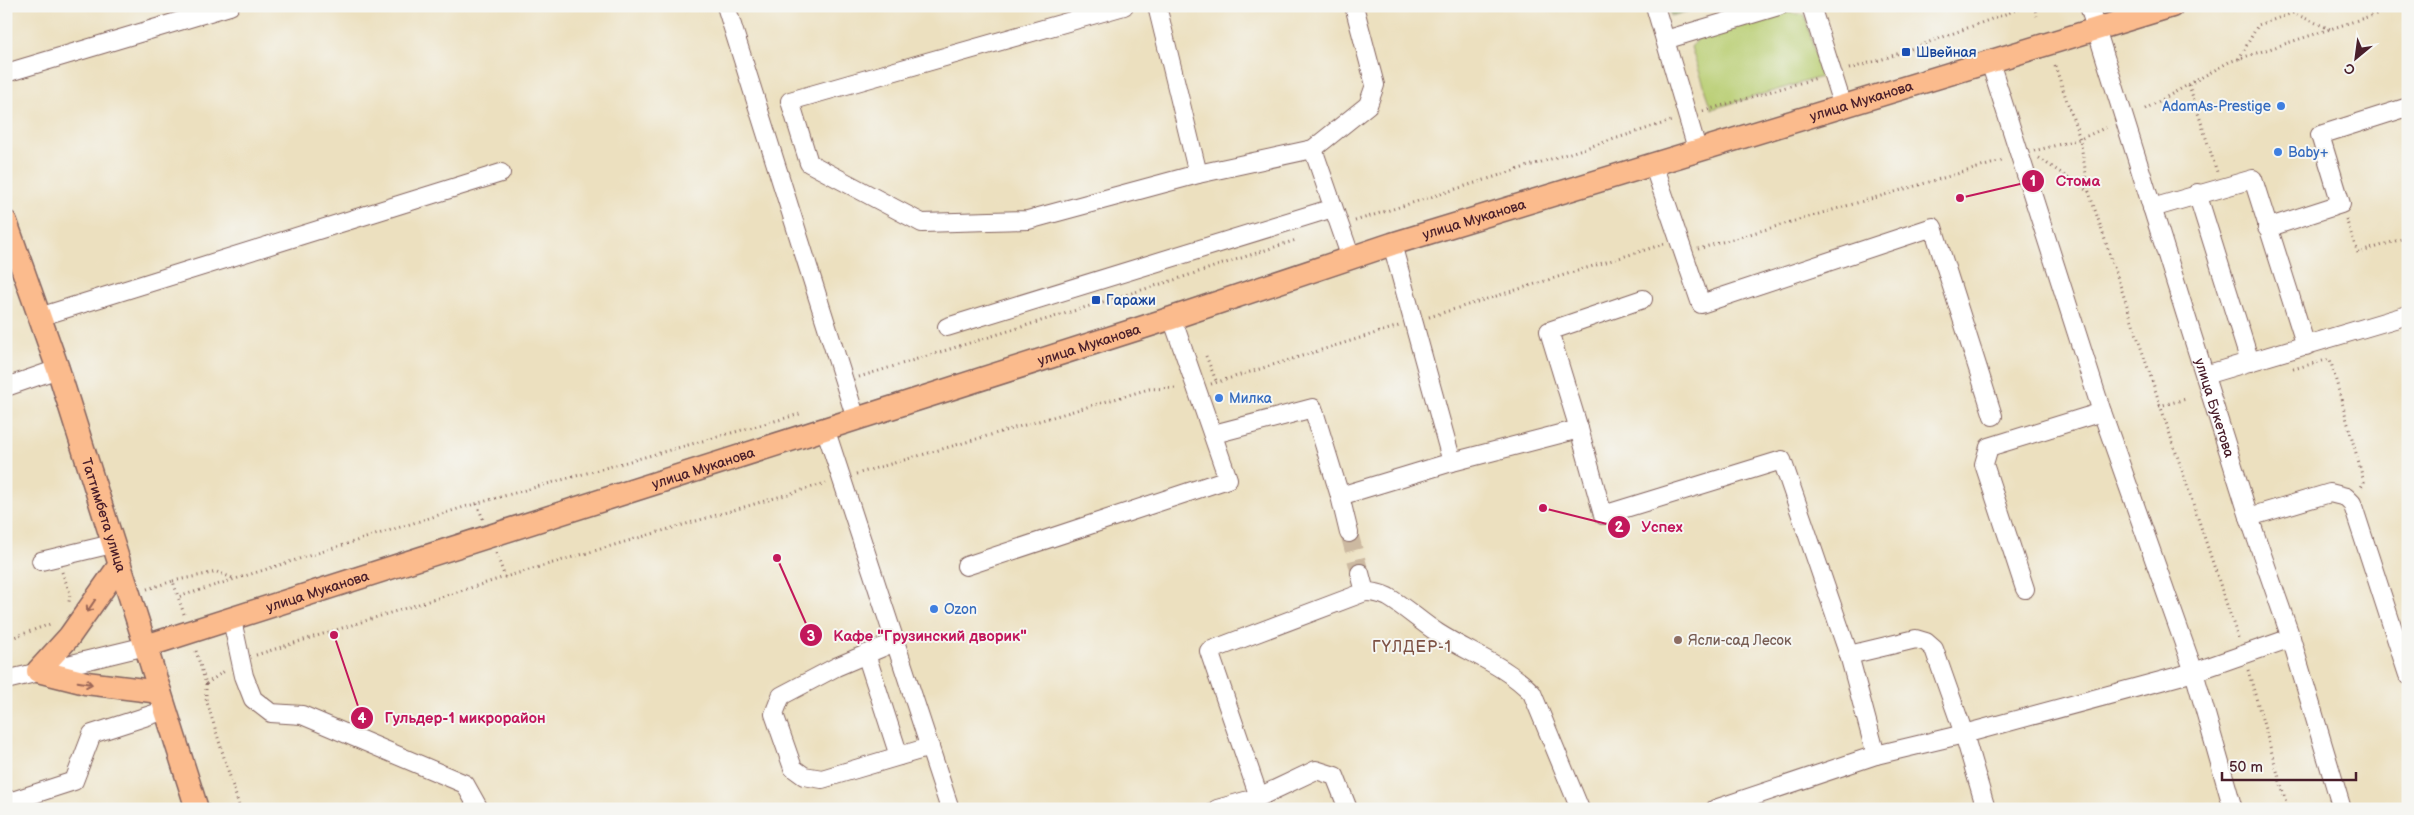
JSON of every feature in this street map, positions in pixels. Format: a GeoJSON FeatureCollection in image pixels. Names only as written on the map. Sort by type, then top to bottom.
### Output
{"type":"FeatureCollection","features":[{"type":"Feature","properties":{"kind":"main road","name":"улица Муканова"},"geometry":{"type":"LineString","coordinates":[[146,646],[1172,318],[1392,244],[2172,6]]}},
{"type":"Feature","properties":{"kind":"main road","name":"Таттимбета улица"},"geometry":{"type":"LineString","coordinates":[[6,222],[58,369],[197,809]]}},
{"type":"Feature","properties":{"kind":"main road"},"geometry":{"type":"LineString","coordinates":[[119,566],[69,637],[38,671],[163,701]]}},
{"type":"Feature","properties":{"kind":"street"},"geometry":{"type":"LineString","coordinates":[[6,73],[230,6]]}},
{"type":"Feature","properties":{"kind":"street"},"geometry":{"type":"LineString","coordinates":[[726,6],[856,418]]}},
{"type":"Feature","properties":{"kind":"street"},"geometry":{"type":"LineString","coordinates":[[1124,6],[790,101],[809,163],[922,223],[1028,220],[1198,174],[1313,149],[1368,105],[1375,84],[1354,6]]}},
{"type":"Feature","properties":{"kind":"street"},"geometry":{"type":"LineString","coordinates":[[1157,6],[1198,174]]}},
{"type":"Feature","properties":{"kind":"street"},"geometry":{"type":"LineString","coordinates":[[1655,6],[1698,152]]}},
{"type":"Feature","properties":{"kind":"street"},"geometry":{"type":"LineString","coordinates":[[1665,40],[1732,13],[1779,6]]}},
{"type":"Feature","properties":{"kind":"street"},"geometry":{"type":"LineString","coordinates":[[1811,6],[1843,107]]}},
{"type":"Feature","properties":{"kind":"street","name":"улица Букетова"},"geometry":{"type":"LineString","coordinates":[[2089,6],[2204,375],[2291,638],[2342,809]]}},
{"type":"Feature","properties":{"kind":"street"},"geometry":{"type":"LineString","coordinates":[[1990,62],[2102,412],[2194,672],[2233,809]]}},
{"type":"Feature","properties":{"kind":"street"},"geometry":{"type":"LineString","coordinates":[[2267,228],[2341,204],[2320,135],[2408,107]]}},
{"type":"Feature","properties":{"kind":"street"},"geometry":{"type":"LineString","coordinates":[[1313,149],[1351,258]]}},
{"type":"Feature","properties":{"kind":"street"},"geometry":{"type":"LineString","coordinates":[[1654,164],[1700,304],[1934,228],[1993,416]]}},
{"type":"Feature","properties":{"kind":"street"},"geometry":{"type":"LineString","coordinates":[[39,317],[501,173]]}},
{"type":"Feature","properties":{"kind":"street"},"geometry":{"type":"LineString","coordinates":[[2152,208],[2197,193],[2253,178],[2267,228],[2306,346]]}},
{"type":"Feature","properties":{"kind":"street"},"geometry":{"type":"LineString","coordinates":[[2197,193],[2250,362]]}},
{"type":"Feature","properties":{"kind":"street"},"geometry":{"type":"LineString","coordinates":[[946,327],[1333,208]]}},
{"type":"Feature","properties":{"kind":"street"},"geometry":{"type":"LineString","coordinates":[[1392,244],[1452,462]]}},
{"type":"Feature","properties":{"kind":"street"},"geometry":{"type":"LineString","coordinates":[[1643,299],[1549,331],[1603,515],[1782,460],[1849,655],[1876,755]]}},
{"type":"Feature","properties":{"kind":"street"},"geometry":{"type":"LineString","coordinates":[[2204,375],[2408,315]]}},
{"type":"Feature","properties":{"kind":"street"},"geometry":{"type":"LineString","coordinates":[[966,566],[1228,479],[1214,434],[1172,318]]}},
{"type":"Feature","properties":{"kind":"street"},"geometry":{"type":"LineString","coordinates":[[6,386],[58,369]]}},
{"type":"Feature","properties":{"kind":"street"},"geometry":{"type":"LineString","coordinates":[[1214,434],[1313,408],[1340,496],[1349,533]]}},
{"type":"Feature","properties":{"kind":"street"},"geometry":{"type":"LineString","coordinates":[[2025,589],[1984,464],[1989,447],[2102,412]]}},
{"type":"Feature","properties":{"kind":"street"},"geometry":{"type":"LineString","coordinates":[[826,428],[950,809]]}},
{"type":"Feature","properties":{"kind":"street"},"geometry":{"type":"LineString","coordinates":[[1340,496],[1452,462],[1579,429]]}},
{"type":"Feature","properties":{"kind":"street"},"geometry":{"type":"LineString","coordinates":[[2250,518],[2330,493],[2346,497],[2352,503],[2408,675]]}},
{"type":"Feature","properties":{"kind":"street"},"geometry":{"type":"LineString","coordinates":[[49,559],[112,544]]}},
{"type":"Feature","properties":{"kind":"street"},"geometry":{"type":"LineString","coordinates":[[1360,573],[1366,592]]}},
{"type":"Feature","properties":{"kind":"street"},"geometry":{"type":"LineString","coordinates":[[1259,796],[1209,651],[1366,592],[1379,593],[1390,598],[1421,622],[1465,650],[1519,679],[1532,693],[1580,809]]}},
{"type":"Feature","properties":{"kind":"street"},"geometry":{"type":"LineString","coordinates":[[232,620],[241,660],[253,699],[271,713],[302,715],[466,784],[478,809]]}},
{"type":"Feature","properties":{"kind":"street"},"geometry":{"type":"LineString","coordinates":[[1716,809],[1876,755],[1964,734],[2194,672],[2291,638]]}},
{"type":"Feature","properties":{"kind":"street"},"geometry":{"type":"LineString","coordinates":[[1849,655],[1916,639],[1926,642],[1934,649],[1964,734],[1986,809]]}},
{"type":"Feature","properties":{"kind":"street"},"geometry":{"type":"LineString","coordinates":[[896,642],[866,654],[781,696],[774,714],[793,768],[804,776],[822,779],[930,747]]}},
{"type":"Feature","properties":{"kind":"street","name":"улица Муканова"},"geometry":{"type":"LineString","coordinates":[[6,680],[146,646]]}},
{"type":"Feature","properties":{"kind":"street"},"geometry":{"type":"LineString","coordinates":[[866,654],[899,756]]}},
{"type":"Feature","properties":{"kind":"street"},"geometry":{"type":"LineString","coordinates":[[6,803],[74,781],[92,734],[163,701]]}},
{"type":"Feature","properties":{"kind":"street"},"geometry":{"type":"LineString","coordinates":[[1217,809],[1259,796],[1316,770],[1335,776],[1348,809]]}},
{"type":"Feature","properties":{"kind":"path"},"geometry":{"type":"LineString","coordinates":[[2034,6],[2038,16]]}},
{"type":"Feature","properties":{"kind":"path"},"geometry":{"type":"LineString","coordinates":[[2145,109],[2189,86],[2228,62],[2400,6]]}},
{"type":"Feature","properties":{"kind":"path"},"geometry":{"type":"LineString","coordinates":[[2238,59],[2258,25],[2293,13],[2330,29]]}},
{"type":"Feature","properties":{"kind":"path"},"geometry":{"type":"LineString","coordinates":[[2055,66],[2080,139],[2089,192],[2244,654],[2288,809]]}},
{"type":"Feature","properties":{"kind":"path"},"geometry":{"type":"LineString","coordinates":[[2189,86],[2221,187]]}},
{"type":"Feature","properties":{"kind":"path"},"geometry":{"type":"LineString","coordinates":[[2089,192],[2030,152],[2080,139],[2107,127]]}},
{"type":"Feature","properties":{"kind":"path"},"geometry":{"type":"LineString","coordinates":[[206,684],[241,660],[505,578],[842,478],[1149,389],[1197,387],[1217,383],[1414,322],[1681,246],[2019,156]]}},
{"type":"Feature","properties":{"kind":"path"},"geometry":{"type":"LineString","coordinates":[[2341,204],[2358,253],[2408,237]]}},
{"type":"Feature","properties":{"kind":"path"},"geometry":{"type":"LineString","coordinates":[[844,381],[1174,280],[1302,238]]}},
{"type":"Feature","properties":{"kind":"path"},"geometry":{"type":"LineString","coordinates":[[1203,350],[1217,383]]}},
{"type":"Feature","properties":{"kind":"path"},"geometry":{"type":"LineString","coordinates":[[2286,371],[2330,359],[2364,482],[2352,503]]}},
{"type":"Feature","properties":{"kind":"path"},"geometry":{"type":"LineString","coordinates":[[2160,406],[2186,399]]}},
{"type":"Feature","properties":{"kind":"path"},"geometry":{"type":"LineString","coordinates":[[178,597],[464,507],[802,413]]}},
{"type":"Feature","properties":{"kind":"path"},"geometry":{"type":"LineString","coordinates":[[49,559],[70,593],[69,610]]}},
{"type":"Feature","properties":{"kind":"path"},"geometry":{"type":"LineString","coordinates":[[129,595],[173,580],[217,572],[236,579]]}},
{"type":"Feature","properties":{"kind":"path"},"geometry":{"type":"LineString","coordinates":[[173,580],[191,632],[206,684],[206,699],[240,809]]}},
{"type":"Feature","properties":{"kind":"path"},"geometry":{"type":"LineString","coordinates":[[6,640],[57,622]]}},
{"type":"Feature","properties":{"kind":"green space"},"geometry":{"type":"Polygon","coordinates":[[[1668,6],[1703,6],[1703,7],[1671,16],[1668,6]]]}},
{"type":"Feature","properties":{"kind":"green space"},"geometry":{"type":"Polygon","coordinates":[[[1782,12],[1805,15],[1821,77],[1712,109],[1691,47],[1698,39],[1782,12]]]}},
{"type":"Feature","properties":{"kind":"tunnel"},"geometry":{"type":"LineString","coordinates":[[1349,533],[1360,573]]}},
{"type":"Feature","properties":{"kind":"place","name":"Швейная"},"geometry":{"type":"Point","coordinates":[1906,52]}},
{"type":"Feature","properties":{"kind":"place","name":"AdamAs-Prestige"},"geometry":{"type":"Point","coordinates":[2281,106]}},
{"type":"Feature","properties":{"kind":"place","name":"Baby+"},"geometry":{"type":"Point","coordinates":[2278,152]}},
{"type":"Feature","properties":{"kind":"place","name":"Стома"},"geometry":{"type":"Point","coordinates":[1960,198]}},
{"type":"Feature","properties":{"kind":"place","name":"Гаражи"},"geometry":{"type":"Point","coordinates":[1096,300]}},
{"type":"Feature","properties":{"kind":"place","name":"Милка"},"geometry":{"type":"Point","coordinates":[1219,398]}},
{"type":"Feature","properties":{"kind":"place","name":"Успех"},"geometry":{"type":"Point","coordinates":[1543,508]}},
{"type":"Feature","properties":{"kind":"place","name":"Кафе \"Грузинский дворик\""},"geometry":{"type":"Point","coordinates":[777,558]}},
{"type":"Feature","properties":{"kind":"place","name":"Ozon"},"geometry":{"type":"Point","coordinates":[934,609]}},
{"type":"Feature","properties":{"kind":"place","name":"Гульдер-1 микрорайон"},"geometry":{"type":"Point","coordinates":[334,635]}},
{"type":"Feature","properties":{"kind":"place","name":"Ясли-сад Лесок"},"geometry":{"type":"Point","coordinates":[1678,640]}},
{"type":"Feature","properties":{"kind":"district","name":"ГҮЛДЕР-1"},"geometry":{"type":"Point","coordinates":[1412,647]}}]}
